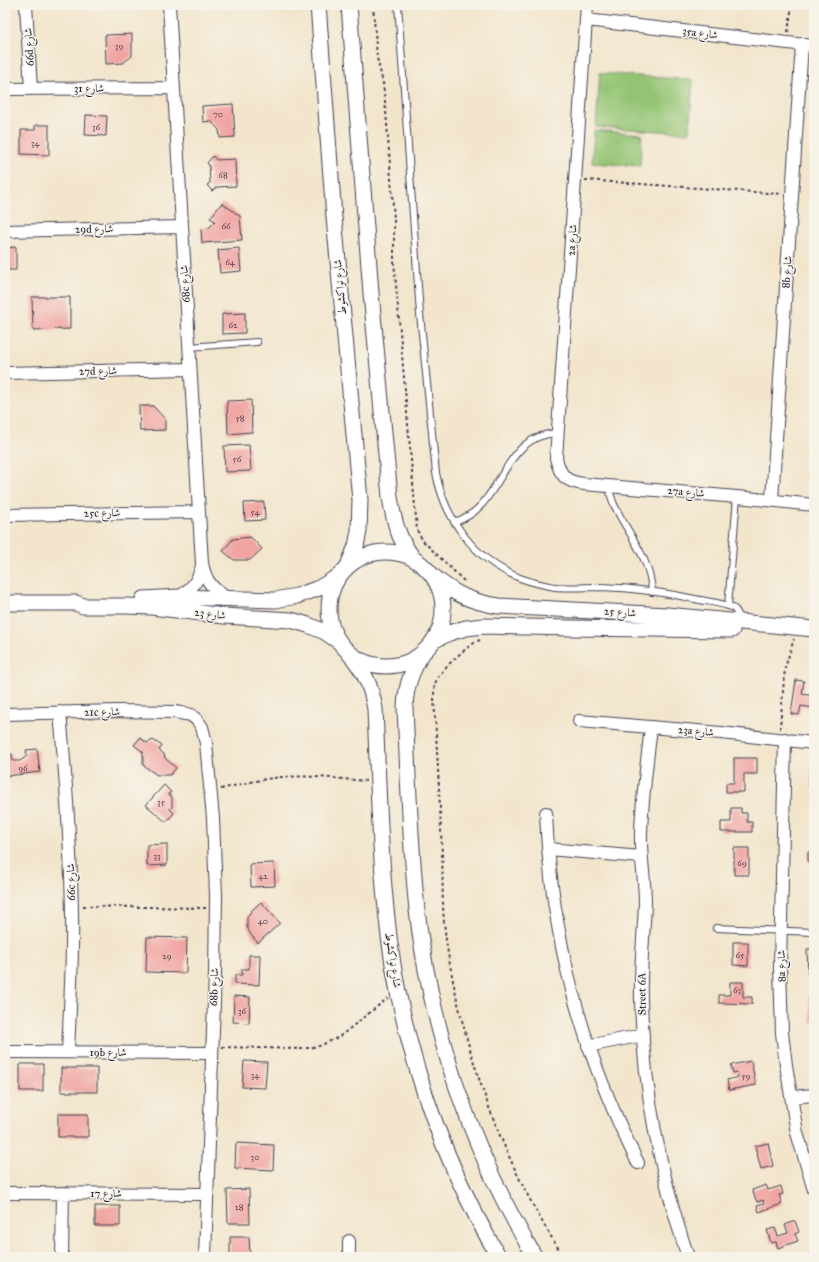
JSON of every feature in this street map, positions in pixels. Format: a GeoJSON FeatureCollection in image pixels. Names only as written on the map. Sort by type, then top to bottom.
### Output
{"type":"FeatureCollection","features":[{"type":"Feature","properties":{"kind":"street","name":"66d شارع"},"geometry":{"type":"LineString","coordinates":[[26,5],[31,89]]}},
{"type":"Feature","properties":{"kind":"street","name":"68c شارع"},"geometry":{"type":"LineString","coordinates":[[169,5],[202,564],[204,575],[210,585],[218,593],[228,599]]}},
{"type":"Feature","properties":{"kind":"street","name":"شارع نواكشوط"},"geometry":{"type":"LineString","coordinates":[[318,5],[334,217],[360,500],[359,531],[356,546],[344,571]]}},
{"type":"Feature","properties":{"kind":"street","name":"2a شارع"},"geometry":{"type":"LineString","coordinates":[[561,474],[556,458],[587,5]]}},
{"type":"Feature","properties":{"kind":"street"},"geometry":{"type":"LineString","coordinates":[[350,7],[371,293],[390,497],[396,530],[403,545],[413,558],[424,566],[433,576],[439,588],[443,602],[443,615],[440,629],[416,664],[410,677],[406,692],[405,707],[417,910],[426,967],[438,1023],[454,1078],[473,1132],[496,1185],[522,1236],[535,1257]]}},
{"type":"Feature","properties":{"kind":"street","name":"35a شارع"},"geometry":{"type":"LineString","coordinates":[[586,20],[808,45]]}},
{"type":"Feature","properties":{"kind":"street","name":"8b شارع"},"geometry":{"type":"LineString","coordinates":[[772,500],[792,195],[808,45]]}},
{"type":"Feature","properties":{"kind":"street","name":"شارع 31"},"geometry":{"type":"LineString","coordinates":[[5,89],[173,88]]}},
{"type":"Feature","properties":{"kind":"street","name":"29d شارع"},"geometry":{"type":"LineString","coordinates":[[5,232],[182,227]]}},
{"type":"Feature","properties":{"kind":"street","name":"27d شارع"},"geometry":{"type":"LineString","coordinates":[[5,373],[190,369]]}},
{"type":"Feature","properties":{"kind":"street","name":"27a شارع"},"geometry":{"type":"LineString","coordinates":[[561,474],[568,480],[576,483],[737,496],[814,505]]}},
{"type":"Feature","properties":{"kind":"street","name":"25c شارع"},"geometry":{"type":"LineString","coordinates":[[5,515],[198,512]]}},
{"type":"Feature","properties":{"kind":"street"},"geometry":{"type":"LineString","coordinates":[[413,558],[393,553],[372,554],[360,558],[344,571],[333,589],[329,602],[329,616],[333,629],[344,647],[360,659],[373,664],[386,666],[400,664],[413,659],[429,646]]}},
{"type":"Feature","properties":{"kind":"street","name":"68c شارع"},"geometry":{"type":"LineString","coordinates":[[179,597],[188,592],[195,584],[200,574],[202,564]]}},
{"type":"Feature","properties":{"kind":"street","name":"شارع 23"},"geometry":{"type":"LineString","coordinates":[[5,603],[76,603],[83,600],[179,597],[275,600],[297,596],[319,588],[344,571]]}},
{"type":"Feature","properties":{"kind":"street","name":"شارع 25"},"geometry":{"type":"LineString","coordinates":[[433,576],[447,588],[463,597],[480,603],[499,606],[603,610],[814,629]]}},
{"type":"Feature","properties":{"kind":"street","name":"شارع 23"},"geometry":{"type":"LineString","coordinates":[[76,603],[83,606],[152,607],[224,616],[291,620],[325,632],[344,647]]}},
{"type":"Feature","properties":{"kind":"street","name":"شارع 25"},"geometry":{"type":"LineString","coordinates":[[429,646],[454,632],[466,628],[483,626],[723,630],[814,636]]}},
{"type":"Feature","properties":{"kind":"street","name":"شارع نواكشوط"},"geometry":{"type":"LineString","coordinates":[[344,647],[359,664],[367,678],[375,709],[386,909],[394,969],[406,1028],[422,1085],[442,1142],[467,1197],[499,1257]]}},
{"type":"Feature","properties":{"kind":"street","name":"21c شارع"},"geometry":{"type":"LineString","coordinates":[[5,714],[60,712],[175,712],[191,715],[197,720]]}},
{"type":"Feature","properties":{"kind":"street","name":"66c شارع"},"geometry":{"type":"LineString","coordinates":[[60,712],[67,788],[72,906],[68,1052]]}},
{"type":"Feature","properties":{"kind":"street","name":"68b شارع"},"geometry":{"type":"LineString","coordinates":[[197,720],[205,735],[213,818],[216,908],[205,1257]]}},
{"type":"Feature","properties":{"kind":"street","name":"23a شارع"},"geometry":{"type":"LineString","coordinates":[[579,720],[814,743]]}},
{"type":"Feature","properties":{"kind":"street","name":"Street 6A"},"geometry":{"type":"LineString","coordinates":[[651,727],[641,821],[641,857],[645,903],[641,974],[643,1035],[650,1099],[659,1151],[672,1206],[688,1257]]}},
{"type":"Feature","properties":{"kind":"street","name":"8a شارع"},"geometry":{"type":"LineString","coordinates":[[785,739],[782,931],[780,967],[782,1032],[790,1098],[797,1133],[814,1190]]}},
{"type":"Feature","properties":{"kind":"street"},"geometry":{"type":"LineString","coordinates":[[546,813],[551,887],[559,936],[571,989],[588,1046],[610,1105],[638,1163]]}},
{"type":"Feature","properties":{"kind":"street"},"geometry":{"type":"LineString","coordinates":[[548,849],[641,857]]}},
{"type":"Feature","properties":{"kind":"street"},"geometry":{"type":"LineString","coordinates":[[588,1046],[643,1035]]}},
{"type":"Feature","properties":{"kind":"street","name":"19b شارع"},"geometry":{"type":"LineString","coordinates":[[5,1052],[211,1050]]}},
{"type":"Feature","properties":{"kind":"street"},"geometry":{"type":"LineString","coordinates":[[790,1098],[814,1095]]}},
{"type":"Feature","properties":{"kind":"street","name":"شارع 17"},"geometry":{"type":"LineString","coordinates":[[5,1193],[206,1194]]}},
{"type":"Feature","properties":{"kind":"street"},"geometry":{"type":"LineString","coordinates":[[62,1257],[63,1193]]}},
{"type":"Feature","properties":{"kind":"street"},"geometry":{"type":"LineString","coordinates":[[349,1241],[349,1257]]}},
{"type":"Feature","properties":{"kind":"lane"},"geometry":{"type":"LineString","coordinates":[[398,5],[420,307],[432,440],[438,486],[447,510],[468,542],[486,559],[508,572],[530,582],[555,587],[607,588],[678,595],[728,606],[736,611],[738,621]]}},
{"type":"Feature","properties":{"kind":"lane"},"geometry":{"type":"LineString","coordinates":[[189,347],[257,342]]}},
{"type":"Feature","properties":{"kind":"lane"},"geometry":{"type":"LineString","coordinates":[[454,522],[473,513],[483,503],[522,446],[538,436],[558,433]]}},
{"type":"Feature","properties":{"kind":"lane"},"geometry":{"type":"LineString","coordinates":[[609,486],[612,501],[647,566],[651,578],[652,592]]}},
{"type":"Feature","properties":{"kind":"lane"},"geometry":{"type":"LineString","coordinates":[[728,606],[737,496]]}},
{"type":"Feature","properties":{"kind":"lane"},"geometry":{"type":"LineString","coordinates":[[716,928],[814,932]]}},
{"type":"Feature","properties":{"kind":"path"},"geometry":{"type":"LineString","coordinates":[[786,43],[792,5]]}},
{"type":"Feature","properties":{"kind":"path"},"geometry":{"type":"LineString","coordinates":[[576,180],[792,195]]}},
{"type":"Feature","properties":{"kind":"path"},"geometry":{"type":"LineString","coordinates":[[785,739],[780,727],[785,668],[795,634]]}},
{"type":"Feature","properties":{"kind":"path"},"geometry":{"type":"LineString","coordinates":[[210,791],[255,781],[282,777],[307,777],[378,782]]}},
{"type":"Feature","properties":{"kind":"path"},"geometry":{"type":"LineString","coordinates":[[72,906],[216,908]]}},
{"type":"Feature","properties":{"kind":"path"},"geometry":{"type":"LineString","coordinates":[[211,1050],[302,1049],[318,1046],[339,1037],[398,989]]}},
{"type":"Feature","properties":{"kind":"path"},"geometry":{"type":"LineString","coordinates":[[803,1257],[814,1252]]}},
{"type":"Feature","properties":{"kind":"green space"},"geometry":{"type":"Polygon","coordinates":[[[600,73],[693,80],[689,133],[596,127],[600,73]]]}},
{"type":"Feature","properties":{"kind":"green space"},"geometry":{"type":"Polygon","coordinates":[[[594,130],[642,134],[640,166],[592,163],[594,130]]]}},
{"type":"Feature","properties":{"kind":"building"},"geometry":{"type":"Polygon","coordinates":[[[132,34],[132,56],[123,63],[106,64],[105,35],[132,34]]]}},
{"type":"Feature","properties":{"kind":"building"},"geometry":{"type":"Polygon","coordinates":[[[233,104],[235,137],[220,138],[219,130],[211,121],[203,122],[202,106],[233,104]]]}},
{"type":"Feature","properties":{"kind":"building"},"geometry":{"type":"Polygon","coordinates":[[[86,115],[107,116],[106,136],[85,135],[86,115]]]}},
{"type":"Feature","properties":{"kind":"building"},"geometry":{"type":"Polygon","coordinates":[[[35,125],[49,125],[49,155],[21,154],[21,130],[35,130],[35,125]]]}},
{"type":"Feature","properties":{"kind":"building"},"geometry":{"type":"Polygon","coordinates":[[[6,130],[7,153],[5,153],[6,130]]]}},
{"type":"Feature","properties":{"kind":"building"},"geometry":{"type":"Polygon","coordinates":[[[213,156],[216,160],[235,159],[236,186],[217,187],[212,191],[207,185],[210,183],[209,165],[207,163],[213,156]]]}},
{"type":"Feature","properties":{"kind":"building"},"geometry":{"type":"Polygon","coordinates":[[[222,203],[240,216],[242,240],[202,243],[201,229],[209,228],[215,221],[210,218],[222,203]]]}},
{"type":"Feature","properties":{"kind":"building"},"geometry":{"type":"Polygon","coordinates":[[[16,247],[16,270],[5,270],[5,248],[16,247]]]}},
{"type":"Feature","properties":{"kind":"building"},"geometry":{"type":"Polygon","coordinates":[[[239,248],[241,271],[220,273],[218,250],[239,248]]]}},
{"type":"Feature","properties":{"kind":"building"},"geometry":{"type":"Polygon","coordinates":[[[32,297],[70,297],[70,329],[33,330],[32,297]]]}},
{"type":"Feature","properties":{"kind":"building"},"geometry":{"type":"Polygon","coordinates":[[[245,313],[245,333],[222,334],[222,314],[245,313]]]}},
{"type":"Feature","properties":{"kind":"building"},"geometry":{"type":"Polygon","coordinates":[[[251,400],[252,432],[228,434],[227,401],[251,400]]]}},
{"type":"Feature","properties":{"kind":"building"},"geometry":{"type":"Polygon","coordinates":[[[139,406],[153,406],[165,419],[165,430],[140,431],[139,406]]]}},
{"type":"Feature","properties":{"kind":"building"},"geometry":{"type":"Polygon","coordinates":[[[249,445],[251,471],[225,472],[224,446],[249,445]]]}},
{"type":"Feature","properties":{"kind":"building"},"geometry":{"type":"Polygon","coordinates":[[[264,502],[265,520],[245,521],[244,503],[264,502]]]}},
{"type":"Feature","properties":{"kind":"building"},"geometry":{"type":"Polygon","coordinates":[[[251,537],[262,549],[250,560],[234,560],[223,551],[233,539],[251,537]]]}},
{"type":"Feature","properties":{"kind":"building"},"geometry":{"type":"Polygon","coordinates":[[[796,680],[804,681],[802,694],[814,696],[814,708],[801,706],[799,715],[791,714],[796,680]]]}},
{"type":"Feature","properties":{"kind":"building"},"geometry":{"type":"Polygon","coordinates":[[[140,738],[147,743],[153,740],[162,746],[159,750],[176,768],[170,775],[157,775],[143,765],[143,752],[134,745],[140,738]]]}},
{"type":"Feature","properties":{"kind":"building"},"geometry":{"type":"Polygon","coordinates":[[[37,749],[40,772],[7,776],[5,755],[12,754],[13,761],[20,761],[27,756],[26,750],[37,749]]]}},
{"type":"Feature","properties":{"kind":"building"},"geometry":{"type":"Polygon","coordinates":[[[734,758],[757,758],[757,774],[744,774],[744,792],[726,792],[726,783],[734,783],[734,758]]]}},
{"type":"Feature","properties":{"kind":"building"},"geometry":{"type":"Polygon","coordinates":[[[811,767],[814,767],[814,787],[811,787],[811,767]]]}},
{"type":"Feature","properties":{"kind":"building"},"geometry":{"type":"Polygon","coordinates":[[[164,785],[171,792],[168,794],[172,797],[172,807],[170,809],[174,813],[166,822],[146,805],[164,785]]]}},
{"type":"Feature","properties":{"kind":"building"},"geometry":{"type":"Polygon","coordinates":[[[731,808],[741,808],[741,813],[747,813],[747,822],[752,822],[752,832],[721,832],[721,822],[731,822],[731,808]]]}},
{"type":"Feature","properties":{"kind":"building"},"geometry":{"type":"Polygon","coordinates":[[[167,844],[167,865],[147,866],[147,845],[167,844]]]}},
{"type":"Feature","properties":{"kind":"building"},"geometry":{"type":"Polygon","coordinates":[[[734,848],[749,848],[749,875],[734,875],[734,848]]]}},
{"type":"Feature","properties":{"kind":"building"},"geometry":{"type":"Polygon","coordinates":[[[808,852],[814,852],[814,863],[808,862],[808,852]]]}},
{"type":"Feature","properties":{"kind":"building"},"geometry":{"type":"Polygon","coordinates":[[[274,863],[275,886],[251,887],[250,864],[274,863]]]}},
{"type":"Feature","properties":{"kind":"building"},"geometry":{"type":"Polygon","coordinates":[[[261,902],[280,923],[258,943],[251,935],[247,927],[247,917],[261,902]]]}},
{"type":"Feature","properties":{"kind":"building"},"geometry":{"type":"Polygon","coordinates":[[[147,937],[187,938],[186,973],[146,972],[147,937]]]}},
{"type":"Feature","properties":{"kind":"building"},"geometry":{"type":"Polygon","coordinates":[[[733,942],[748,942],[748,966],[733,965],[733,942]]]}},
{"type":"Feature","properties":{"kind":"building"},"geometry":{"type":"Polygon","coordinates":[[[807,949],[814,949],[814,975],[808,975],[807,949]]]}},
{"type":"Feature","properties":{"kind":"building"},"geometry":{"type":"Polygon","coordinates":[[[249,955],[260,955],[259,985],[235,984],[235,975],[242,975],[242,969],[249,969],[249,955]]]}},
{"type":"Feature","properties":{"kind":"building"},"geometry":{"type":"Polygon","coordinates":[[[730,982],[743,982],[743,997],[752,997],[752,1004],[719,1003],[719,995],[730,995],[730,982]]]}},
{"type":"Feature","properties":{"kind":"building"},"geometry":{"type":"Polygon","coordinates":[[[234,996],[250,997],[249,1023],[233,1022],[234,996]]]}},
{"type":"Feature","properties":{"kind":"building"},"geometry":{"type":"Polygon","coordinates":[[[809,997],[814,997],[814,1022],[811,1022],[809,997]]]}},
{"type":"Feature","properties":{"kind":"building"},"geometry":{"type":"Polygon","coordinates":[[[244,1061],[267,1062],[265,1088],[242,1087],[244,1061]]]}},
{"type":"Feature","properties":{"kind":"building"},"geometry":{"type":"Polygon","coordinates":[[[751,1061],[756,1085],[729,1090],[727,1080],[738,1077],[737,1072],[733,1073],[731,1065],[751,1061]]]}},
{"type":"Feature","properties":{"kind":"building"},"geometry":{"type":"Polygon","coordinates":[[[20,1064],[43,1064],[43,1091],[20,1091],[20,1064]]]}},
{"type":"Feature","properties":{"kind":"building"},"geometry":{"type":"Polygon","coordinates":[[[61,1068],[97,1068],[97,1092],[61,1092],[61,1068]]]}},
{"type":"Feature","properties":{"kind":"building"},"geometry":{"type":"Polygon","coordinates":[[[58,1114],[88,1114],[88,1137],[58,1137],[58,1114]]]}},
{"type":"Feature","properties":{"kind":"building"},"geometry":{"type":"Polygon","coordinates":[[[236,1143],[274,1145],[273,1170],[235,1168],[236,1143]]]}},
{"type":"Feature","properties":{"kind":"building"},"geometry":{"type":"Polygon","coordinates":[[[768,1143],[773,1166],[761,1169],[755,1146],[768,1143]]]}},
{"type":"Feature","properties":{"kind":"building"},"geometry":{"type":"Polygon","coordinates":[[[766,1185],[768,1190],[781,1186],[783,1194],[779,1195],[782,1204],[759,1212],[757,1205],[764,1203],[763,1200],[757,1202],[752,1190],[766,1185]]]}},
{"type":"Feature","properties":{"kind":"building"},"geometry":{"type":"Polygon","coordinates":[[[249,1189],[250,1223],[228,1223],[227,1190],[249,1189]]]}},
{"type":"Feature","properties":{"kind":"building"},"geometry":{"type":"Polygon","coordinates":[[[95,1206],[120,1206],[120,1226],[95,1226],[95,1206]]]}},
{"type":"Feature","properties":{"kind":"building"},"geometry":{"type":"Polygon","coordinates":[[[795,1221],[799,1232],[795,1234],[798,1241],[778,1248],[776,1242],[771,1243],[767,1230],[775,1228],[778,1236],[788,1233],[785,1225],[795,1221]]]}},
{"type":"Feature","properties":{"kind":"building"},"geometry":{"type":"Polygon","coordinates":[[[230,1237],[249,1237],[250,1257],[230,1257],[230,1237]]]}},
{"type":"Feature","properties":{"kind":"building"},"geometry":{"type":"Polygon","coordinates":[[[173,1255],[173,1257],[145,1257],[145,1256],[173,1255]]]}}]}
